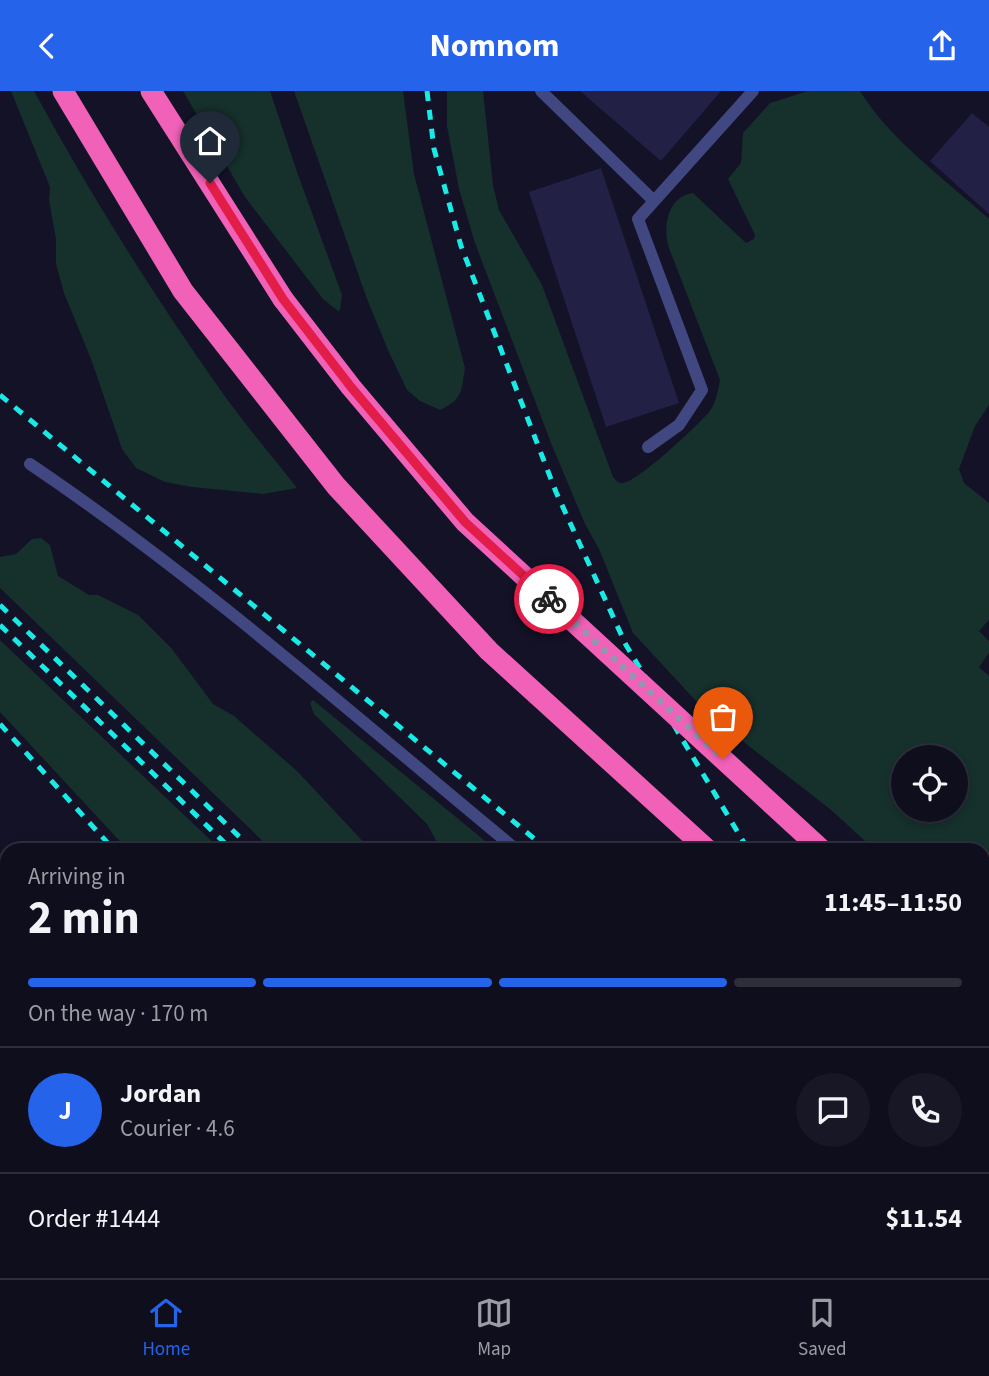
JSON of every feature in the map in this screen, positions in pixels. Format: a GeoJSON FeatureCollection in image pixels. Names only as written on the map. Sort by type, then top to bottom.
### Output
{"type":"FeatureCollection","features":[{"type":"Feature","properties":{"kind":"highway"},"geometry":{"type":"LineString","coordinates":[[63,91],[183,291],[336,486],[489,651],[700,843]]}},
{"type":"Feature","properties":{"kind":"highway"},"geometry":{"type":"LineString","coordinates":[[151,91],[283,299],[351,387],[465,522],[814,843]]}},
{"type":"Feature","properties":{"kind":"lane"},"geometry":{"type":"LineString","coordinates":[[541,91],[654,201]]}},
{"type":"Feature","properties":{"kind":"lane"},"geometry":{"type":"LineString","coordinates":[[648,447],[679,425],[702,390],[638,219],[753,91]]}},
{"type":"Feature","properties":{"kind":"lane"},"geometry":{"type":"LineString","coordinates":[[30,464],[182,574],[508,843]]}},
{"type":"Feature","properties":{"kind":"green space"},"geometry":{"type":"Polygon","coordinates":[[[11,91],[34,91],[101,208],[173,321],[233,407],[297,488],[263,494],[165,482],[136,468],[122,449],[91,359],[64,293],[56,264],[50,187],[11,91]]]}},
{"type":"Feature","properties":{"kind":"green space"},"geometry":{"type":"Polygon","coordinates":[[[183,91],[270,91],[342,295],[340,310],[323,299],[245,197],[183,91]]]}},
{"type":"Feature","properties":{"kind":"green space"},"geometry":{"type":"Polygon","coordinates":[[[294,91],[403,91],[414,174],[465,368],[460,394],[440,410],[420,401],[407,390],[388,350],[367,299],[294,91]]]}},
{"type":"Feature","properties":{"kind":"green space"},"geometry":{"type":"Polygon","coordinates":[[[447,91],[483,91],[493,185],[499,210],[542,285],[613,477],[621,483],[640,474],[667,452],[704,418],[714,404],[720,380],[669,248],[667,222],[678,200],[693,193],[746,243],[754,239],[755,235],[728,179],[741,163],[743,133],[770,103],[808,91],[860,91],[872,109],[903,143],[989,219],[989,405],[975,426],[959,469],[964,483],[989,503],[989,620],[979,631],[989,641],[989,653],[979,667],[989,676],[989,843],[867,843],[830,809],[709,715],[633,633],[551,443],[475,243],[459,189],[447,126],[447,91]]]}},
{"type":"Feature","properties":{"kind":"green space"},"geometry":{"type":"Polygon","coordinates":[[[41,538],[50,545],[58,576],[89,595],[98,595],[138,615],[172,649],[213,704],[234,716],[297,771],[364,843],[265,843],[0,588],[0,557],[16,554],[32,539],[41,538]]]}},
{"type":"Feature","properties":{"kind":"green space"},"geometry":{"type":"Polygon","coordinates":[[[0,640],[214,843],[122,843],[0,712],[0,640]]]}},
{"type":"Feature","properties":{"kind":"green space"},"geometry":{"type":"Polygon","coordinates":[[[313,700],[488,843],[437,843],[427,824],[314,714],[310,703],[313,700]]]}},
{"type":"Feature","properties":{"kind":"building"},"geometry":{"type":"Polygon","coordinates":[[[580,91],[721,91],[661,161],[580,91]]]}},
{"type":"Feature","properties":{"kind":"building"},"geometry":{"type":"Polygon","coordinates":[[[972,113],[989,127],[989,214],[930,161],[972,113]]]}},
{"type":"Feature","properties":{"kind":"building"},"geometry":{"type":"Polygon","coordinates":[[[601,168],[679,403],[606,427],[529,192],[601,168]]]}},
{"type":"Feature","properties":{"kind":"railway"},"geometry":{"type":"LineString","coordinates":[[427,91],[434,149],[461,246],[556,492],[626,645],[744,843]]}},
{"type":"Feature","properties":{"kind":"railway"},"geometry":{"type":"LineString","coordinates":[[0,395],[539,843]]}},
{"type":"Feature","properties":{"kind":"railway"},"geometry":{"type":"LineString","coordinates":[[0,605],[246,843]]}},
{"type":"Feature","properties":{"kind":"railway"},"geometry":{"type":"LineString","coordinates":[[0,625],[225,843]]}},
{"type":"Feature","properties":{"kind":"railway"},"geometry":{"type":"LineString","coordinates":[[0,724],[108,843]]}},
{"type":"Feature","properties":{"kind":"way so far"},"geometry":{"type":"LineString","coordinates":[[549,599],[723,759]]}},
{"type":"Feature","properties":{"kind":"route"},"geometry":{"type":"LineString","coordinates":[[210,183],[283,299],[351,387],[465,522],[549,599]]}}]}
